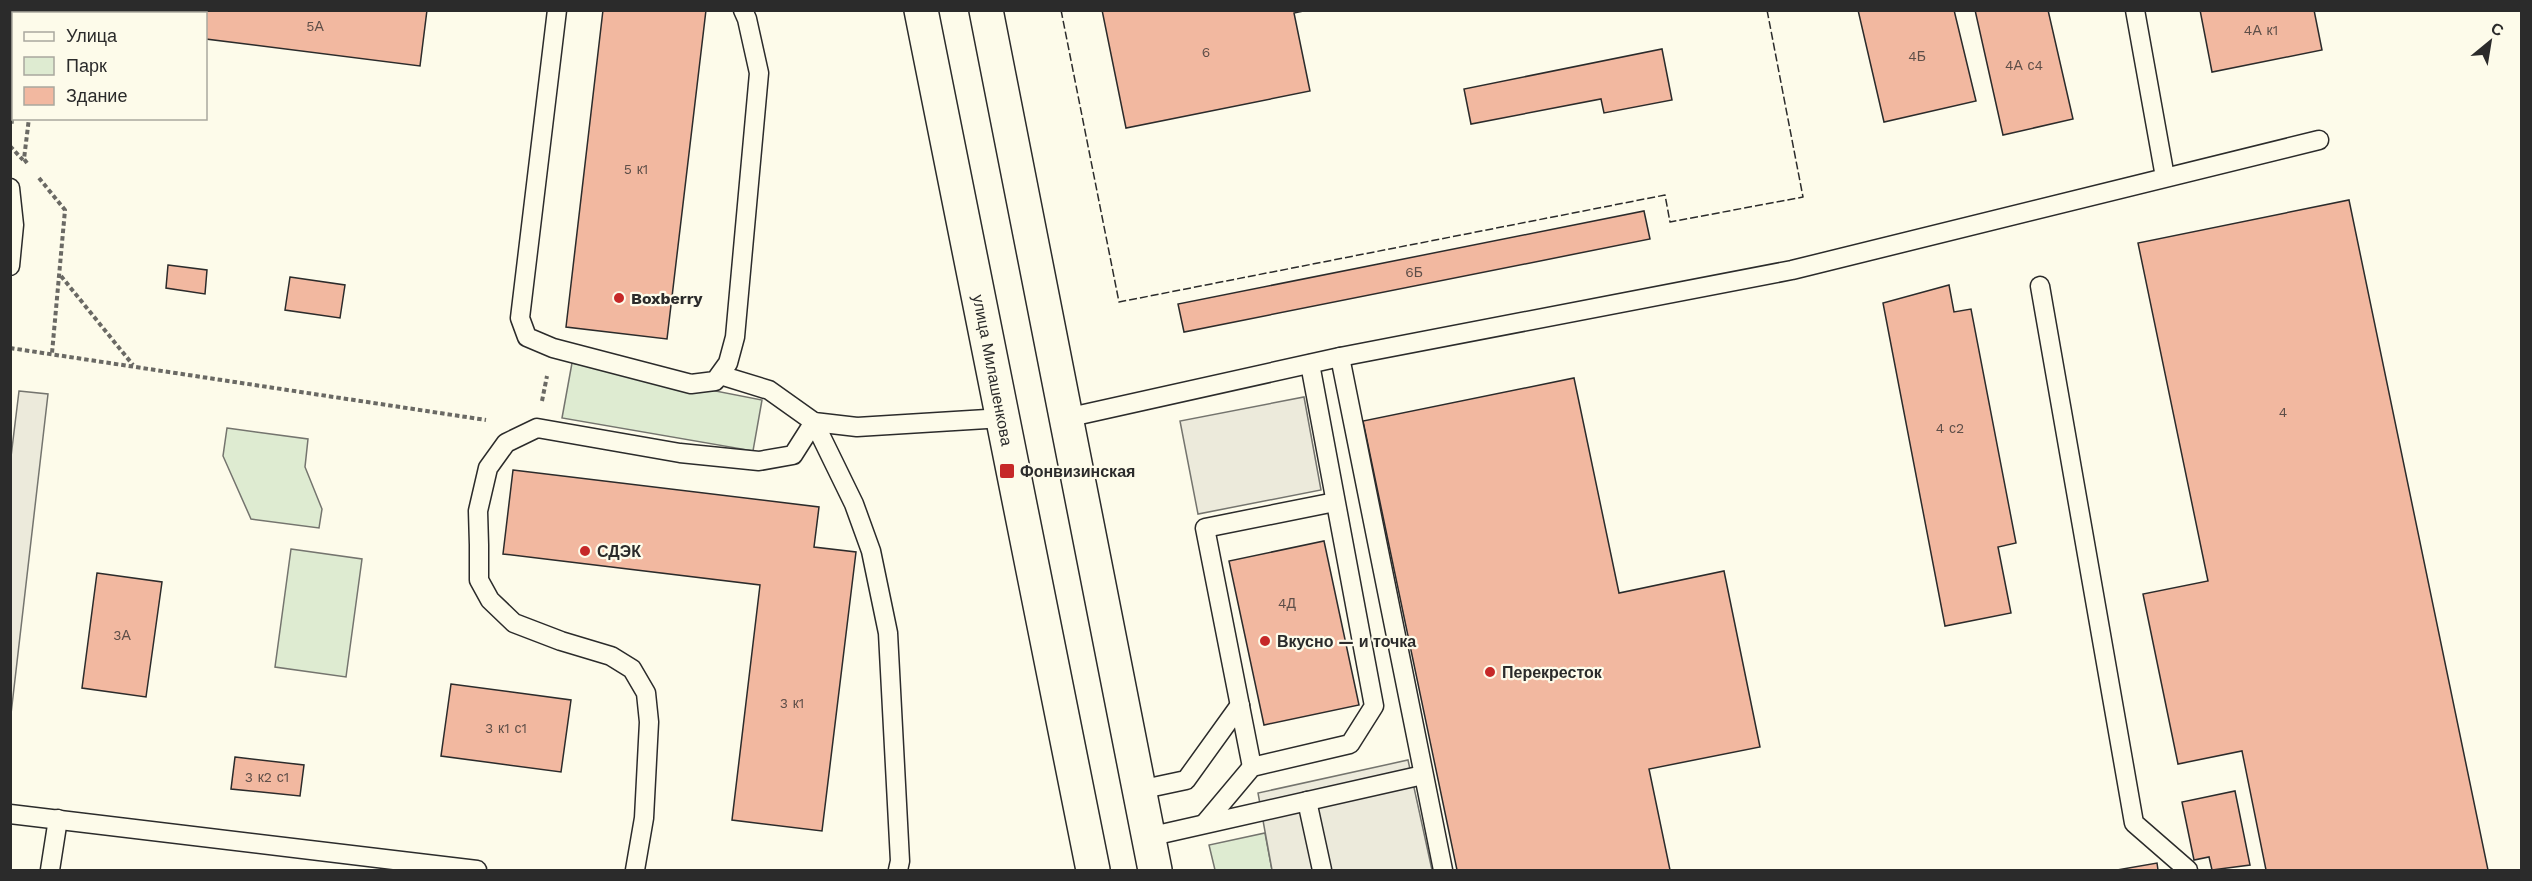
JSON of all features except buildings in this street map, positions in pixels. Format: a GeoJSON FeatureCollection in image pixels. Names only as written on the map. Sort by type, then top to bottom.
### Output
{"type":"FeatureCollection","features":[{"type":"Feature","properties":{"kind":"main road","name":"улица Милашенкова"},"geometry":{"type":"LineString","coordinates":[[921,10],[1093,870]]}},
{"type":"Feature","properties":{"kind":"main road"},"geometry":{"type":"LineString","coordinates":[[986,10],[1155,870]]}},
{"type":"Feature","properties":{"kind":"lane"},"geometry":{"type":"LineString","coordinates":[[557,10],[519,318],[527,337],[553,348],[691,384],[715,381],[728,363],[735,337],[759,73],[743,10]]}},
{"type":"Feature","properties":{"kind":"lane"},"geometry":{"type":"LineString","coordinates":[[2135,10],[2165,177]]}},
{"type":"Feature","properties":{"kind":"lane"},"geometry":{"type":"LineString","coordinates":[[1066,418],[1340,357],[1792,270],[2319,140]]}},
{"type":"Feature","properties":{"kind":"lane"},"geometry":{"type":"LineString","coordinates":[[10,188],[14,225],[10,266]]}},
{"type":"Feature","properties":{"kind":"lane"},"geometry":{"type":"LineString","coordinates":[[2040,286],[2134,823],[2188,870]]}},
{"type":"Feature","properties":{"kind":"lane"},"geometry":{"type":"LineString","coordinates":[[1340,357],[1443,870]]}},
{"type":"Feature","properties":{"kind":"lane"},"geometry":{"type":"LineString","coordinates":[[1205,823],[1252,766],[1350,744],[1374,706],[1310,364]]}},
{"type":"Feature","properties":{"kind":"lane"},"geometry":{"type":"LineString","coordinates":[[720,375],[769,390],[814,422],[854,504],[871,551],[888,633],[900,861],[898,870]]}},
{"type":"Feature","properties":{"kind":"lane"},"geometry":{"type":"LineString","coordinates":[[814,422],[856,427],[1003,418]]}},
{"type":"Feature","properties":{"kind":"lane"},"geometry":{"type":"LineString","coordinates":[[635,870],[644,818],[649,722],[646,693],[632,669],[611,656],[561,641],[514,623],[490,600],[479,580],[478,511],[488,468],[506,443],[537,428],[680,453],[759,461],[793,455],[814,422]]}},
{"type":"Feature","properties":{"kind":"lane"},"geometry":{"type":"LineString","coordinates":[[1252,766],[1205,528],[1335,502]]}},
{"type":"Feature","properties":{"kind":"lane"},"geometry":{"type":"LineString","coordinates":[[1138,790],[1186,780],[1240,705]]}},
{"type":"Feature","properties":{"kind":"lane"},"geometry":{"type":"LineString","coordinates":[[1148,837],[1423,775]]}},
{"type":"Feature","properties":{"kind":"lane"},"geometry":{"type":"LineString","coordinates":[[1307,801],[1322,870]]}},
{"type":"Feature","properties":{"kind":"lane"},"geometry":{"type":"LineString","coordinates":[[10,814],[477,870]]}},
{"type":"Feature","properties":{"kind":"lane"},"geometry":{"type":"LineString","coordinates":[[50,870],[58,819]]}},
{"type":"Feature","properties":{"kind":"path"},"geometry":{"type":"LineString","coordinates":[[29,120],[24,159],[30,167]]}},
{"type":"Feature","properties":{"kind":"path"},"geometry":{"type":"LineString","coordinates":[[38,176],[65,210],[52,353]]}},
{"type":"Feature","properties":{"kind":"path"},"geometry":{"type":"LineString","coordinates":[[60,275],[133,366]]}},
{"type":"Feature","properties":{"kind":"path"},"geometry":{"type":"LineString","coordinates":[[10,348],[537,428],[553,348]]}},
{"type":"Feature","properties":{"kind":"green space"},"geometry":{"type":"Polygon","coordinates":[[[11,10],[28,11],[12,12],[13,123],[10,123],[11,10]]]}},
{"type":"Feature","properties":{"kind":"green space"},"geometry":{"type":"Polygon","coordinates":[[[572,363],[762,400],[753,451],[562,418],[572,363]]]}},
{"type":"Feature","properties":{"kind":"green space"},"geometry":{"type":"Polygon","coordinates":[[[227,428],[308,439],[305,467],[322,509],[319,528],[251,519],[223,456],[227,428]]]}},
{"type":"Feature","properties":{"kind":"green space"},"geometry":{"type":"Polygon","coordinates":[[[291,549],[362,559],[346,677],[275,667],[291,549]]]}},
{"type":"Feature","properties":{"kind":"green space"},"geometry":{"type":"Polygon","coordinates":[[[1265,833],[1272,870],[1215,870],[1209,845],[1265,833]]]}},
{"type":"Feature","properties":{"kind":"shaded area"},"geometry":{"type":"Polygon","coordinates":[[[19,391],[48,394],[11,714],[10,465],[19,391]]]}},
{"type":"Feature","properties":{"kind":"shaded area"},"geometry":{"type":"Polygon","coordinates":[[[1304,397],[1321,490],[1198,514],[1180,421],[1304,397]]]}},
{"type":"Feature","properties":{"kind":"shaded area"},"geometry":{"type":"Polygon","coordinates":[[[1408,760],[1432,870],[1272,870],[1258,793],[1408,760]]]}},
{"type":"Feature","properties":{"kind":"fence"},"geometry":{"type":"LineString","coordinates":[[1061,10],[1119,302],[1665,195],[1670,222],[1803,197],[1767,10]]}},
{"type":"Feature","properties":{"kind":"place","name":"Boxberry"},"geometry":{"type":"Point","coordinates":[619,298]}},
{"type":"Feature","properties":{"kind":"place","name":"Фонвизинская"},"geometry":{"type":"Point","coordinates":[1007,471]}},
{"type":"Feature","properties":{"kind":"place","name":"СДЭК"},"geometry":{"type":"Point","coordinates":[585,551]}},
{"type":"Feature","properties":{"kind":"place","name":"Вкусно — и точка"},"geometry":{"type":"Point","coordinates":[1265,641]}},
{"type":"Feature","properties":{"kind":"place","name":"Перекресток"},"geometry":{"type":"Point","coordinates":[1490,672]}}]}
